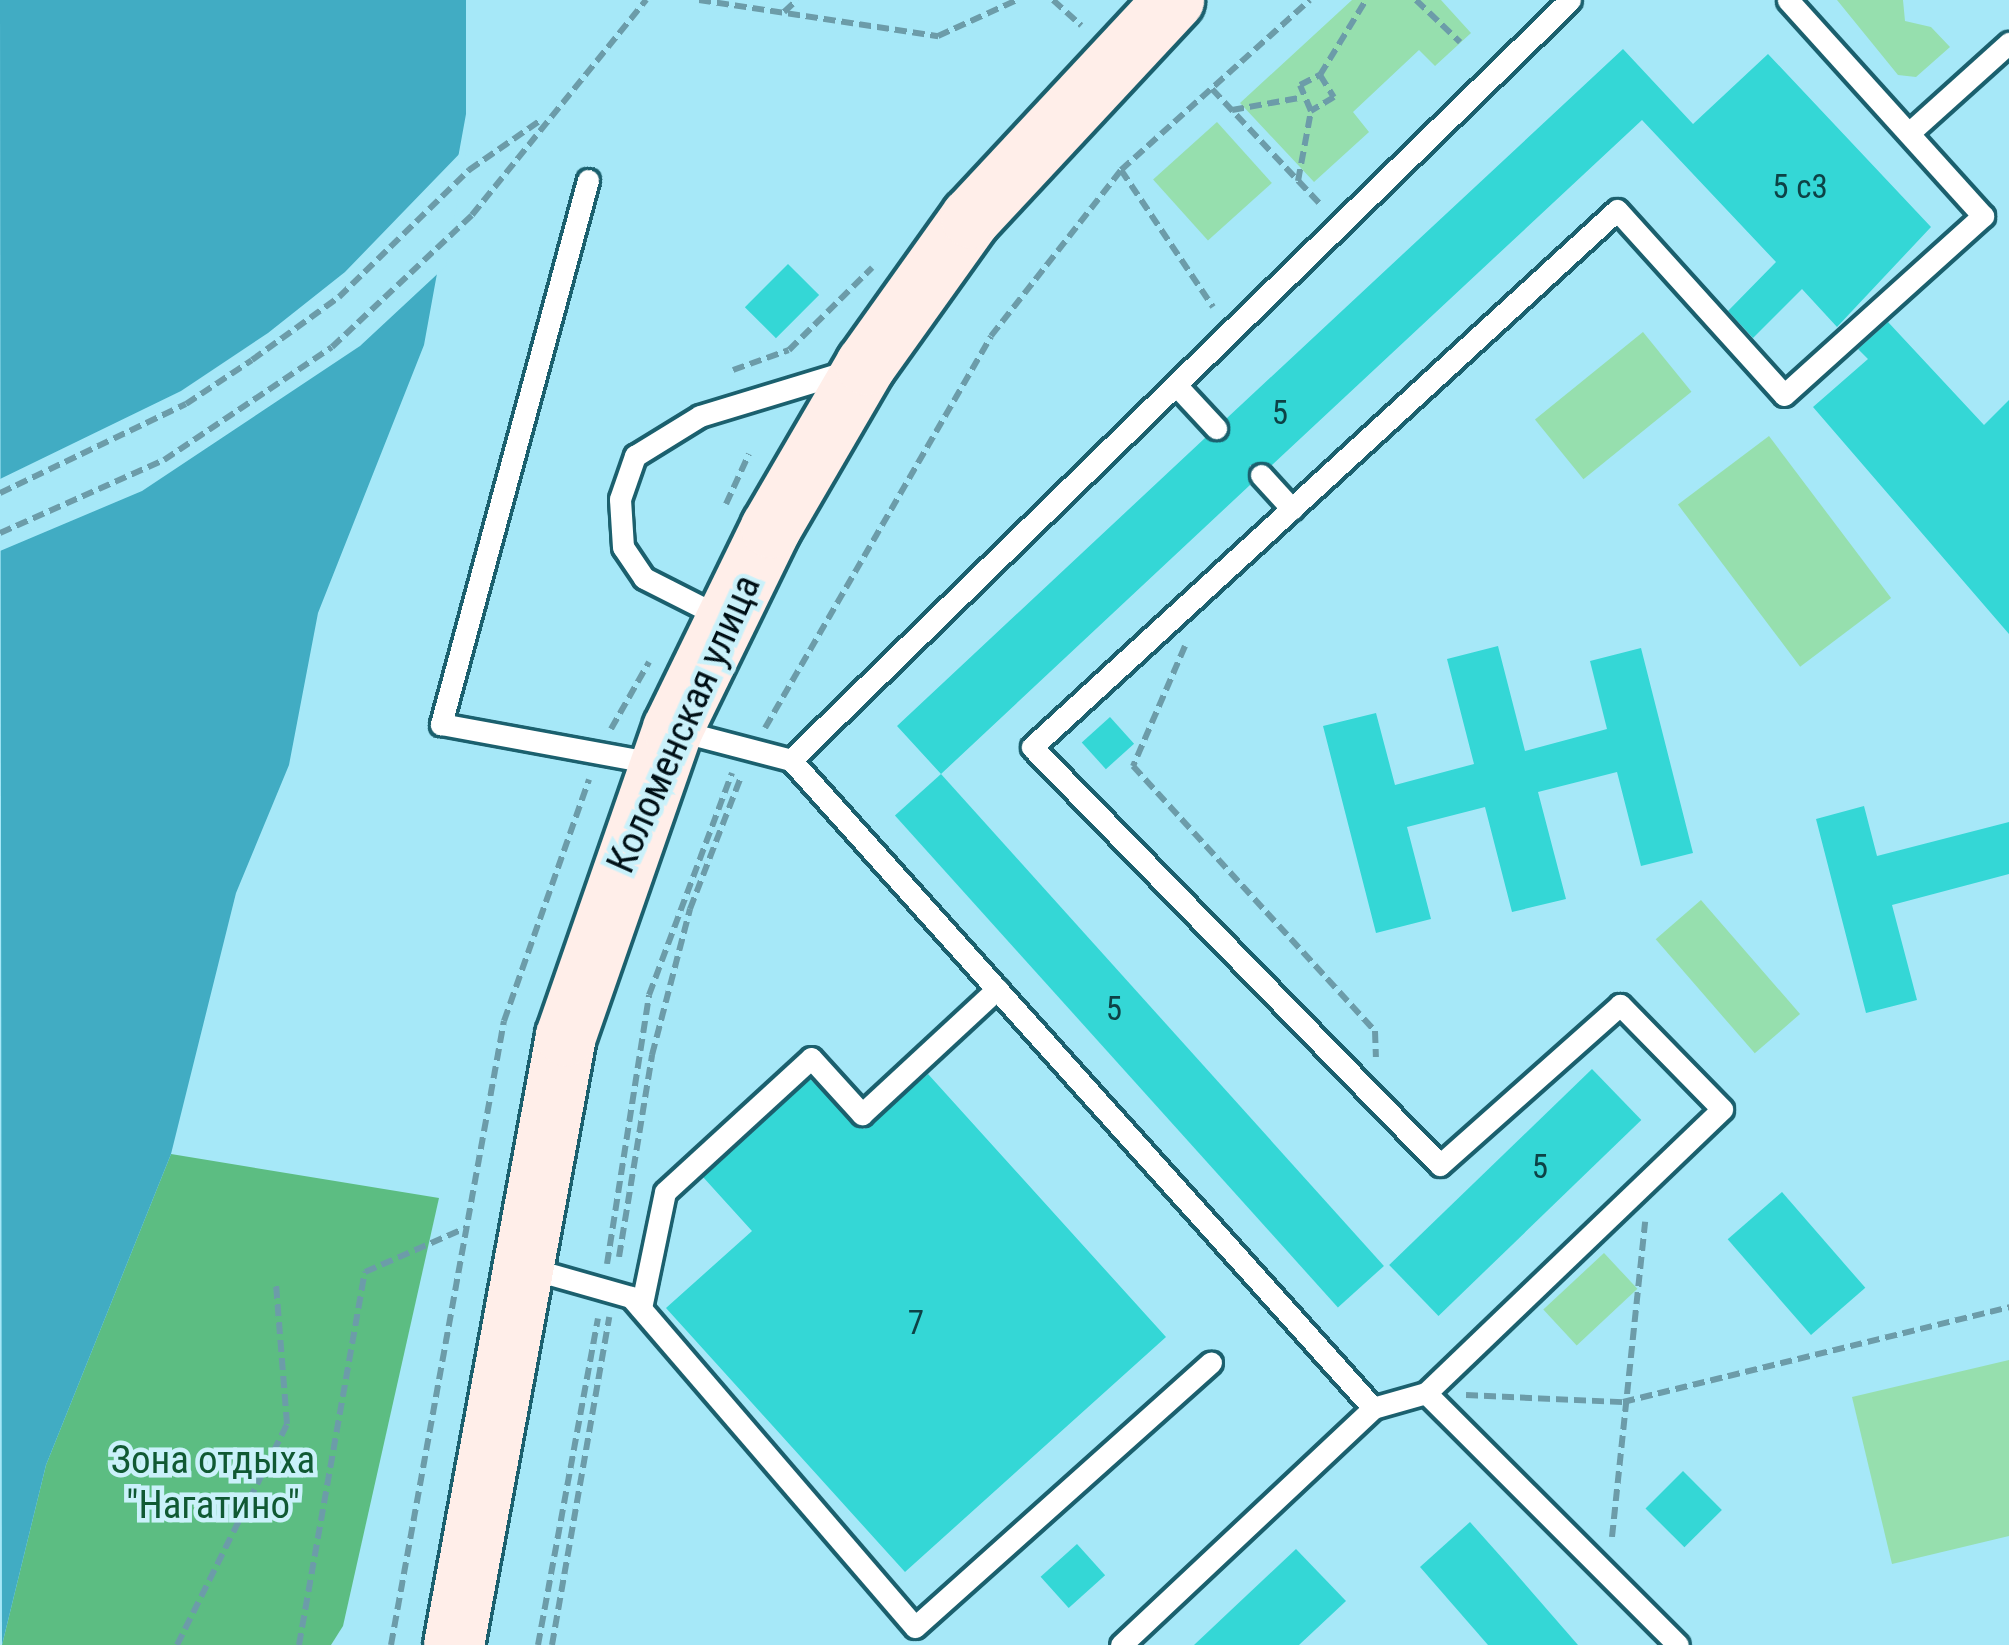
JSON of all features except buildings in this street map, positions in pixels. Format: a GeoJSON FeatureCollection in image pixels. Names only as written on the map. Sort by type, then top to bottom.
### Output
{"type":"FeatureCollection","features":[{"type":"Feature","properties":{"kind":"street","name":"Коломенская улица"},"geometry":{"type":"LineString","coordinates":[[454,1645],[519,1265],[566,1036],[666,746],[866,365],[971,218],[1174,0]]}},
{"type":"Feature","properties":{"kind":"lane"},"geometry":{"type":"LineString","coordinates":[[791,760],[1570,0]]}},
{"type":"Feature","properties":{"kind":"lane"},"geometry":{"type":"LineString","coordinates":[[1788,0],[1983,216]]}},
{"type":"Feature","properties":{"kind":"lane"},"geometry":{"type":"LineString","coordinates":[[1909,133],[2009,43]]}},
{"type":"Feature","properties":{"kind":"lane"},"geometry":{"type":"LineString","coordinates":[[588,180],[441,724],[598,753],[666,746],[747,748],[791,760],[1372,1408]]}},
{"type":"Feature","properties":{"kind":"lane"},"geometry":{"type":"LineString","coordinates":[[1121,1645],[1372,1408],[1426,1393],[1722,1109],[1620,1005],[1440,1166],[1032,747],[1617,210],[1784,394],[1983,216],[2009,214]]}},
{"type":"Feature","properties":{"kind":"lane"},"geometry":{"type":"LineString","coordinates":[[729,621],[644,578],[623,547],[620,500],[635,456],[700,416],[866,365]]}},
{"type":"Feature","properties":{"kind":"lane"},"geometry":{"type":"LineString","coordinates":[[1176,385],[1216,428]]}},
{"type":"Feature","properties":{"kind":"lane"},"geometry":{"type":"LineString","coordinates":[[1261,475],[1292,509]]}},
{"type":"Feature","properties":{"kind":"lane"},"geometry":{"type":"LineString","coordinates":[[641,1308],[665,1192],[811,1058],[862,1114],[997,989]]}},
{"type":"Feature","properties":{"kind":"lane"},"geometry":{"type":"LineString","coordinates":[[519,1265],[603,1289],[641,1308],[916,1628],[1210,1362]]}},
{"type":"Feature","properties":{"kind":"lane"},"geometry":{"type":"LineString","coordinates":[[1426,1393],[1678,1645]]}},
{"type":"Feature","properties":{"kind":"path"},"geometry":{"type":"LineString","coordinates":[[0,533],[164,460],[332,347],[472,215],[544,118],[646,0]]}},
{"type":"Feature","properties":{"kind":"path"},"geometry":{"type":"LineString","coordinates":[[699,0],[938,37],[1017,0]]}},
{"type":"Feature","properties":{"kind":"path"},"geometry":{"type":"LineString","coordinates":[[784,12],[797,0]]}},
{"type":"Feature","properties":{"kind":"path"},"geometry":{"type":"LineString","coordinates":[[1053,0],[1081,25]]}},
{"type":"Feature","properties":{"kind":"path"},"geometry":{"type":"LineString","coordinates":[[538,1645],[603,1289],[649,995],[747,748],[991,336],[1121,170],[1310,0]]}},
{"type":"Feature","properties":{"kind":"path"},"geometry":{"type":"LineString","coordinates":[[1299,98],[1304,80],[1320,75],[1366,0]]}},
{"type":"Feature","properties":{"kind":"path"},"geometry":{"type":"LineString","coordinates":[[1416,0],[1460,42]]}},
{"type":"Feature","properties":{"kind":"path"},"geometry":{"type":"LineString","coordinates":[[1311,111],[1334,98],[1320,75]]}},
{"type":"Feature","properties":{"kind":"path"},"geometry":{"type":"LineString","coordinates":[[1212,88],[1340,225]]}},
{"type":"Feature","properties":{"kind":"path"},"geometry":{"type":"LineString","coordinates":[[1232,110],[1299,98]]}},
{"type":"Feature","properties":{"kind":"path"},"geometry":{"type":"LineString","coordinates":[[1299,98],[1311,111]]}},
{"type":"Feature","properties":{"kind":"path"},"geometry":{"type":"LineString","coordinates":[[1298,181],[1311,111]]}},
{"type":"Feature","properties":{"kind":"path"},"geometry":{"type":"LineString","coordinates":[[0,494],[186,404],[252,360],[339,297],[470,170],[544,118]]}},
{"type":"Feature","properties":{"kind":"path"},"geometry":{"type":"LineString","coordinates":[[1121,170],[1231,332]]}},
{"type":"Feature","properties":{"kind":"path"},"geometry":{"type":"LineString","coordinates":[[733,370],[789,350],[830,320],[887,249]]}},
{"type":"Feature","properties":{"kind":"path"},"geometry":{"type":"LineString","coordinates":[[1212,582],[1133,766],[1375,1031],[1378,1102]]}},
{"type":"Feature","properties":{"kind":"path"},"geometry":{"type":"LineString","coordinates":[[391,1645],[503,1022],[598,753],[653,654]]}},
{"type":"Feature","properties":{"kind":"path"},"geometry":{"type":"LineString","coordinates":[[1609,1576],[1623,1402],[1651,1177]]}},
{"type":"Feature","properties":{"kind":"path"},"geometry":{"type":"LineString","coordinates":[[299,1645],[365,1273],[465,1228]]}},
{"type":"Feature","properties":{"kind":"path"},"geometry":{"type":"LineString","coordinates":[[177,1645],[287,1424],[276,1283]]}},
{"type":"Feature","properties":{"kind":"path"},"geometry":{"type":"LineString","coordinates":[[1426,1393],[1623,1402],[2009,1307]]}},
{"type":"Feature","properties":{"kind":"green space"},"geometry":{"type":"Polygon","coordinates":[[[1352,0],[1441,0],[1471,33],[1435,66],[1419,50],[1353,112],[1369,132],[1314,182],[1240,103],[1352,0]]]}},
{"type":"Feature","properties":{"kind":"green space"},"geometry":{"type":"Polygon","coordinates":[[[1837,0],[1903,0],[1905,21],[1931,27],[1950,47],[1916,77],[1898,75],[1837,0]]]}},
{"type":"Feature","properties":{"kind":"green space"},"geometry":{"type":"Polygon","coordinates":[[[1217,122],[1272,183],[1208,240],[1153,180],[1217,122]]]}},
{"type":"Feature","properties":{"kind":"green space"},"geometry":{"type":"Polygon","coordinates":[[[1643,332],[1691,392],[1583,479],[1535,419],[1643,332]]]}},
{"type":"Feature","properties":{"kind":"green space"},"geometry":{"type":"Polygon","coordinates":[[[1769,436],[1891,598],[1800,667],[1678,505],[1769,436]]]}},
{"type":"Feature","properties":{"kind":"green space"},"geometry":{"type":"Polygon","coordinates":[[[1701,900],[1800,1014],[1755,1053],[1656,939],[1701,900]]]}},
{"type":"Feature","properties":{"kind":"green space","name":"Зона отдыха \"Нагатино\""},"geometry":{"type":"Polygon","coordinates":[[[171,1154],[439,1198],[343,1626],[331,1645],[2,1645],[46,1465],[171,1154]]]}},
{"type":"Feature","properties":{"kind":"green space"},"geometry":{"type":"Polygon","coordinates":[[[1604,1253],[1637,1289],[1577,1345],[1543,1310],[1604,1253]]]}},
{"type":"Feature","properties":{"kind":"green space"},"geometry":{"type":"Polygon","coordinates":[[[2009,1360],[2009,1536],[1892,1564],[1852,1397],[2009,1360]]]}},
{"type":"Feature","properties":{"kind":"water"},"geometry":{"type":"Polygon","coordinates":[[[0,0],[466,0],[466,114],[424,345],[318,613],[289,765],[236,893],[171,1154],[46,1465],[2,1645],[0,0]]]}},
{"type":"Feature","properties":{"kind":"pier"},"geometry":{"type":"Polygon","coordinates":[[[467,146],[446,266],[360,346],[142,491],[0,551],[0,479],[181,391],[268,333],[345,272],[467,146]]]}}]}
